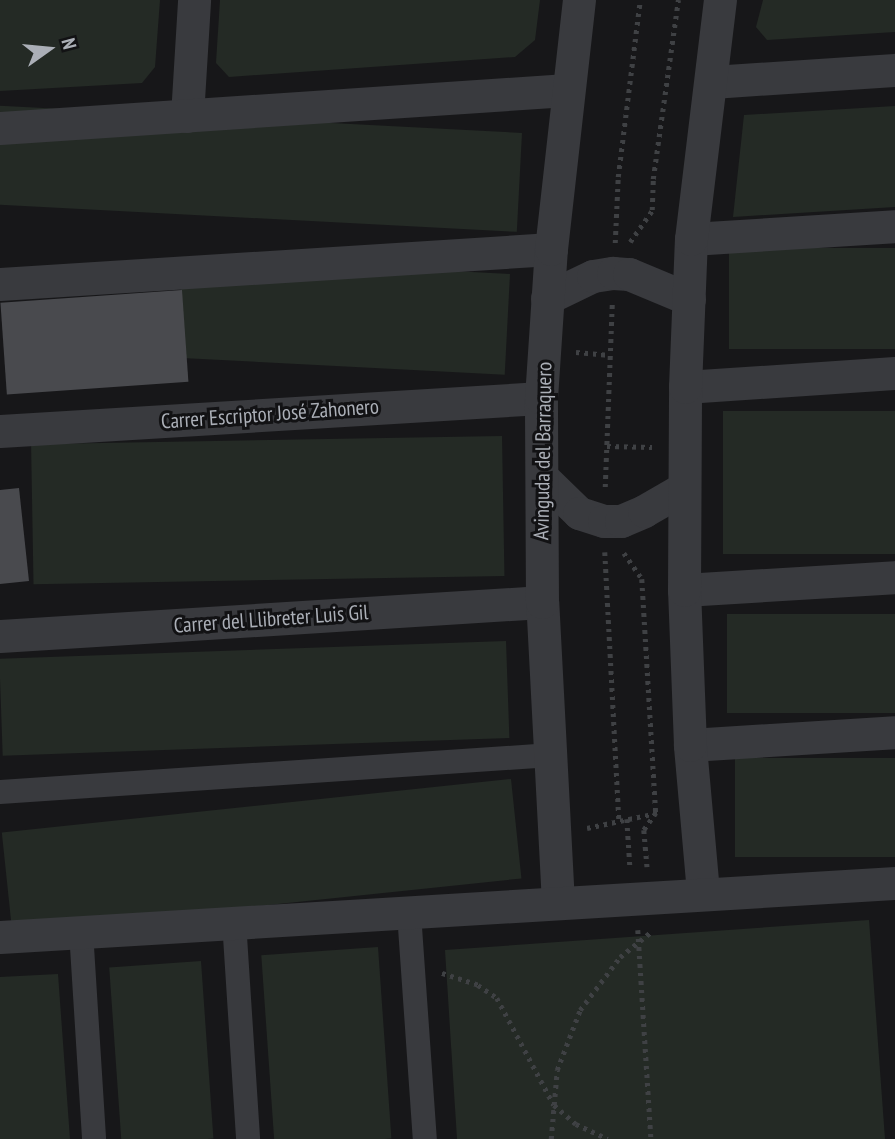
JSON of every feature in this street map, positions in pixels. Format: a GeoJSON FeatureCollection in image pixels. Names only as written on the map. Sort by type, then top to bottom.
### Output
{"type":"FeatureCollection","features":[{"type":"Feature","properties":{"kind":"street"},"geometry":{"type":"LineString","coordinates":[[187,116],[194,0]]}},
{"type":"Feature","properties":{"kind":"street","name":"Avinguda del Barraquero"},"geometry":{"type":"LineString","coordinates":[[558,903],[542,602],[541,398],[551,249],[579,0]]}},
{"type":"Feature","properties":{"kind":"street"},"geometry":{"type":"LineString","coordinates":[[703,892],[690,745],[684,590],[684,488],[662,445],[685,387],[691,239],[720,0]]}},
{"type":"Feature","properties":{"kind":"street"},"geometry":{"type":"LineString","coordinates":[[712,82],[895,70]]}},
{"type":"Feature","properties":{"kind":"street"},"geometry":{"type":"LineString","coordinates":[[0,128],[567,90]]}},
{"type":"Feature","properties":{"kind":"street"},"geometry":{"type":"LineString","coordinates":[[691,239],[895,226]]}},
{"type":"Feature","properties":{"kind":"street"},"geometry":{"type":"LineString","coordinates":[[0,284],[551,249]]}},
{"type":"Feature","properties":{"kind":"street"},"geometry":{"type":"LineString","coordinates":[[547,299],[593,276],[621,273],[689,299]]}},
{"type":"Feature","properties":{"kind":"street"},"geometry":{"type":"LineString","coordinates":[[685,387],[895,373]]}},
{"type":"Feature","properties":{"kind":"street","name":"Carrer Escriptor José Zahonero"},"geometry":{"type":"LineString","coordinates":[[0,431],[541,398]]}},
{"type":"Feature","properties":{"kind":"street"},"geometry":{"type":"LineString","coordinates":[[541,477],[579,513],[612,521],[644,511],[684,488]]}},
{"type":"Feature","properties":{"kind":"street"},"geometry":{"type":"LineString","coordinates":[[684,590],[895,577]]}},
{"type":"Feature","properties":{"kind":"street","name":"Carrer del Llibreter Luis Gil"},"geometry":{"type":"LineString","coordinates":[[0,636],[542,602]]}},
{"type":"Feature","properties":{"kind":"street"},"geometry":{"type":"LineString","coordinates":[[690,745],[895,732]]}},
{"type":"Feature","properties":{"kind":"street"},"geometry":{"type":"LineString","coordinates":[[0,792],[551,755]]}},
{"type":"Feature","properties":{"kind":"street"},"geometry":{"type":"LineString","coordinates":[[0,937],[234,920],[409,913],[703,892],[895,883]]}},
{"type":"Feature","properties":{"kind":"street"},"geometry":{"type":"LineString","coordinates":[[409,913],[425,1139]]}},
{"type":"Feature","properties":{"kind":"street"},"geometry":{"type":"LineString","coordinates":[[234,920],[248,1139]]}},
{"type":"Feature","properties":{"kind":"street"},"geometry":{"type":"LineString","coordinates":[[80,931],[94,1139]]}},
{"type":"Feature","properties":{"kind":"path"},"geometry":{"type":"LineString","coordinates":[[618,821],[612,521],[607,446],[621,273],[618,177],[640,0]]}},
{"type":"Feature","properties":{"kind":"path"},"geometry":{"type":"LineString","coordinates":[[621,273],[630,237],[652,210],[653,178],[677,0]]}},
{"type":"Feature","properties":{"kind":"path"},"geometry":{"type":"LineString","coordinates":[[607,446],[662,445]]}},
{"type":"Feature","properties":{"kind":"path"},"geometry":{"type":"LineString","coordinates":[[612,521],[623,552],[642,579],[656,813],[644,830],[640,897],[651,1139]]}},
{"type":"Feature","properties":{"kind":"path"},"geometry":{"type":"LineString","coordinates":[[555,834],[695,806]]}},
{"type":"Feature","properties":{"kind":"path"},"geometry":{"type":"LineString","coordinates":[[551,1139],[557,1070],[580,1010],[620,957],[651,932],[640,897],[628,819]]}},
{"type":"Feature","properties":{"kind":"path"},"geometry":{"type":"LineString","coordinates":[[413,975],[446,972],[478,985],[497,998],[554,1105],[576,1124],[608,1139]]}},
{"type":"Feature","properties":{"kind":"shaded area"},"geometry":{"type":"Polygon","coordinates":[[[0,0],[160,0],[155,67],[142,83],[0,91],[0,0]]]}},
{"type":"Feature","properties":{"kind":"shaded area"},"geometry":{"type":"Polygon","coordinates":[[[220,0],[540,0],[535,40],[515,57],[229,77],[216,63],[220,0]]]}},
{"type":"Feature","properties":{"kind":"shaded area"},"geometry":{"type":"Polygon","coordinates":[[[763,0],[895,0],[895,32],[767,40],[756,27],[763,0]]]}},
{"type":"Feature","properties":{"kind":"shaded area"},"geometry":{"type":"Polygon","coordinates":[[[0,106],[522,133],[517,232],[0,205],[0,106]]]}},
{"type":"Feature","properties":{"kind":"shaded area"},"geometry":{"type":"Polygon","coordinates":[[[895,106],[895,207],[733,217],[744,115],[895,106]]]}},
{"type":"Feature","properties":{"kind":"shaded area"},"geometry":{"type":"Polygon","coordinates":[[[729,248],[895,248],[895,349],[729,349],[729,248]]]}},
{"type":"Feature","properties":{"kind":"shaded area"},"geometry":{"type":"Polygon","coordinates":[[[182,257],[510,274],[505,375],[177,358],[182,257]]]}},
{"type":"Feature","properties":{"kind":"shaded area"},"geometry":{"type":"Polygon","coordinates":[[[723,411],[895,411],[895,554],[723,554],[723,411]]]}},
{"type":"Feature","properties":{"kind":"shaded area"},"geometry":{"type":"Polygon","coordinates":[[[502,436],[504,576],[34,584],[31,444],[502,436]]]}},
{"type":"Feature","properties":{"kind":"shaded area"},"geometry":{"type":"Polygon","coordinates":[[[727,614],[895,614],[895,713],[727,713],[727,614]]]}},
{"type":"Feature","properties":{"kind":"shaded area"},"geometry":{"type":"Polygon","coordinates":[[[506,641],[509,738],[3,756],[0,659],[506,641]]]}},
{"type":"Feature","properties":{"kind":"shaded area"},"geometry":{"type":"Polygon","coordinates":[[[735,758],[895,758],[895,857],[735,857],[735,758]]]}},
{"type":"Feature","properties":{"kind":"shaded area"},"geometry":{"type":"Polygon","coordinates":[[[511,779],[521,878],[12,932],[2,833],[511,779]]]}},
{"type":"Feature","properties":{"kind":"shaded area"},"geometry":{"type":"Polygon","coordinates":[[[869,920],[885,1139],[457,1139],[445,950],[869,920]]]}},
{"type":"Feature","properties":{"kind":"shaded area"},"geometry":{"type":"Polygon","coordinates":[[[378,947],[391,1139],[274,1139],[261,955],[378,947]]]}},
{"type":"Feature","properties":{"kind":"shaded area"},"geometry":{"type":"Polygon","coordinates":[[[201,961],[213,1139],[121,1139],[109,967],[201,961]]]}},
{"type":"Feature","properties":{"kind":"shaded area"},"geometry":{"type":"Polygon","coordinates":[[[58,974],[70,1139],[0,1139],[0,977],[58,974]]]}},
{"type":"Feature","properties":{"kind":"building"},"geometry":{"type":"Polygon","coordinates":[[[182,290],[188,382],[7,394],[0,303],[182,290]]]}},
{"type":"Feature","properties":{"kind":"building"},"geometry":{"type":"Polygon","coordinates":[[[19,488],[29,581],[0,584],[0,490],[19,488]]]}}]}
